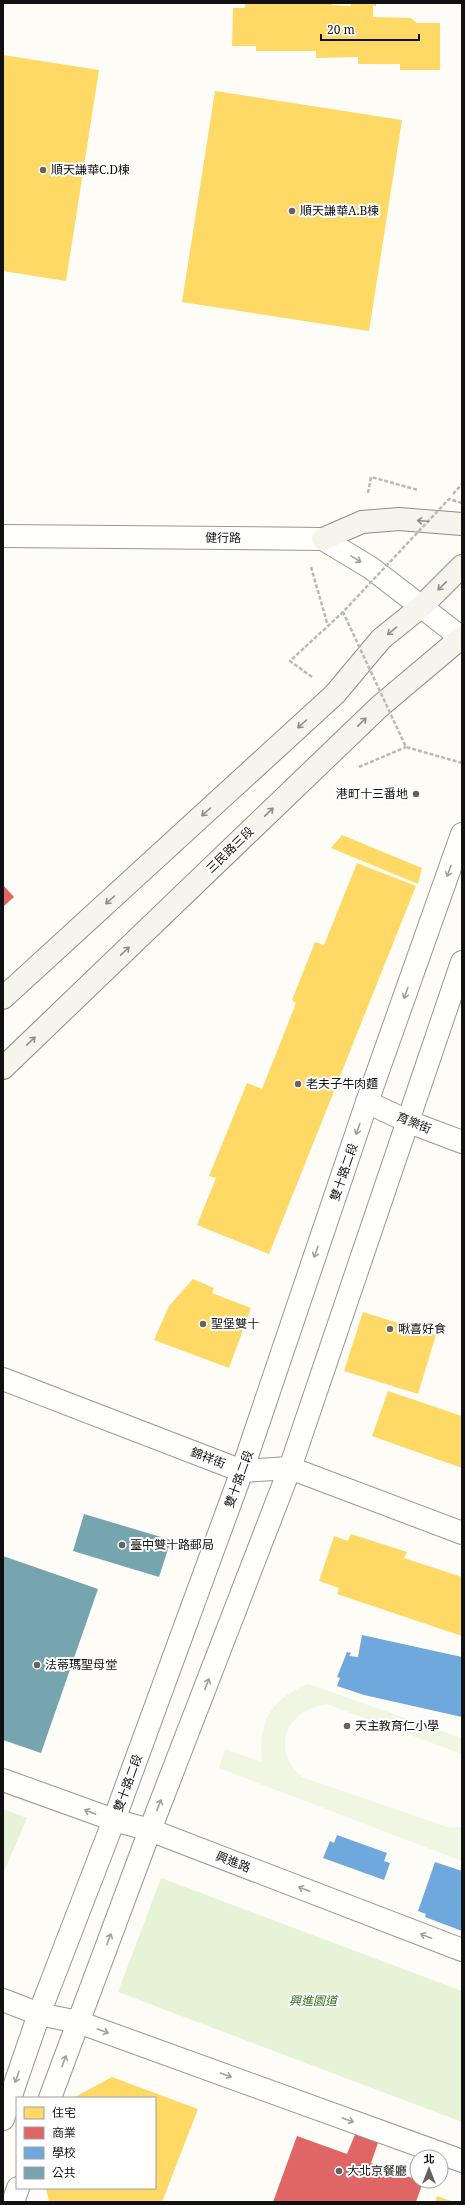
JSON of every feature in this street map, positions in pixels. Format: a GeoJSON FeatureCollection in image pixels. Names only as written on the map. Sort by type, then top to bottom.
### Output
{"type":"FeatureCollection","features":[{"type":"Feature","properties":{"kind":"main road"},"geometry":{"type":"LineString","coordinates":[[323,539],[362,522],[399,519],[462,524]]}},
{"type":"Feature","properties":{"kind":"main road"},"geometry":{"type":"LineString","coordinates":[[3,998],[335,694],[381,639],[422,606],[462,566]]}},
{"type":"Feature","properties":{"kind":"main road","name":"三民路三段"},"geometry":{"type":"LineString","coordinates":[[3,1068],[379,707],[462,638]]}},
{"type":"Feature","properties":{"kind":"street","name":"健行路"},"geometry":{"type":"LineString","coordinates":[[3,536],[323,539]]}},
{"type":"Feature","properties":{"kind":"street"},"geometry":{"type":"LineString","coordinates":[[323,539],[371,568],[462,638]]}},
{"type":"Feature","properties":{"kind":"street","name":"雙十路二段"},"geometry":{"type":"LineString","coordinates":[[3,2119],[39,2014],[114,1820],[242,1471],[367,1102],[462,834]]}},
{"type":"Feature","properties":{"kind":"street"},"geometry":{"type":"LineString","coordinates":[[50,2097],[150,1830],[290,1468],[409,1122],[462,962]]}},
{"type":"Feature","properties":{"kind":"street","name":"育樂街"},"geometry":{"type":"LineString","coordinates":[[367,1102],[409,1122],[462,1142]]}},
{"type":"Feature","properties":{"kind":"street","name":"錦祥街"},"geometry":{"type":"LineString","coordinates":[[3,1379],[242,1471],[290,1468],[462,1533]]}},
{"type":"Feature","properties":{"kind":"street","name":"興進路"},"geometry":{"type":"LineString","coordinates":[[3,1780],[114,1820],[150,1830],[462,1950]]}},
{"type":"Feature","properties":{"kind":"street"},"geometry":{"type":"LineString","coordinates":[[3,2000],[39,2014],[78,2022],[462,2161]]}},
{"type":"Feature","properties":{"kind":"street"},"geometry":{"type":"LineString","coordinates":[[13,2202],[18,2189]]}},
{"type":"Feature","properties":{"kind":"path"},"geometry":{"type":"LineString","coordinates":[[371,477],[420,491]]}},
{"type":"Feature","properties":{"kind":"path"},"geometry":{"type":"LineString","coordinates":[[290,661],[343,612],[462,484]]}},
{"type":"Feature","properties":{"kind":"path"},"geometry":{"type":"LineString","coordinates":[[442,497],[462,503]]}},
{"type":"Feature","properties":{"kind":"path"},"geometry":{"type":"LineString","coordinates":[[311,568],[328,626]]}},
{"type":"Feature","properties":{"kind":"path"},"geometry":{"type":"LineString","coordinates":[[343,612],[406,747]]}},
{"type":"Feature","properties":{"kind":"path"},"geometry":{"type":"LineString","coordinates":[[353,770],[406,747],[462,763]]}},
{"type":"Feature","properties":{"kind":"green space"},"geometry":{"type":"Polygon","coordinates":[[[308,1684],[462,1738],[462,1754],[326,1704],[312,1708],[301,1714],[292,1723],[287,1732],[285,1743],[287,1754],[292,1766],[302,1777],[450,1828],[462,1827],[462,1861],[219,1768],[225,1749],[262,1762],[262,1735],[269,1714],[284,1697],[308,1684]]]}},
{"type":"Feature","properties":{"kind":"green space"},"geometry":{"type":"Polygon","coordinates":[[[3,1809],[27,1818],[3,1874],[3,1809]]]}},
{"type":"Feature","properties":{"kind":"green space","name":"興進園道"},"geometry":{"type":"Polygon","coordinates":[[[161,1878],[462,1991],[462,2122],[118,1992],[161,1878]]]}},
{"type":"Feature","properties":{"kind":"building: 住宅"},"geometry":{"type":"Polygon","coordinates":[[[245,3],[329,3],[333,5],[351,6],[351,3],[376,3],[376,6],[373,6],[373,17],[411,18],[417,23],[440,23],[440,70],[400,70],[400,64],[358,64],[358,57],[316,58],[316,51],[256,51],[256,46],[232,46],[233,8],[245,8],[245,3]]]}},
{"type":"Feature","properties":{"kind":"building: 住宅","name":"順天謙華C.D棟"},"geometry":{"type":"Polygon","coordinates":[[[3,55],[99,70],[66,281],[3,271],[3,55]]]}},
{"type":"Feature","properties":{"kind":"building: 住宅","name":"順天謙華A.B棟"},"geometry":{"type":"Polygon","coordinates":[[[215,91],[402,120],[369,331],[182,302],[215,91]]]}},
{"type":"Feature","properties":{"kind":"building: 住宅"},"geometry":{"type":"Polygon","coordinates":[[[342,835],[422,868],[418,884],[331,848],[342,835]]]}},
{"type":"Feature","properties":{"kind":"building: 住宅"},"geometry":{"type":"Polygon","coordinates":[[[357,863],[416,886],[269,1254],[197,1225],[216,1178],[209,1176],[247,1083],[262,1089],[296,1003],[292,1000],[315,942],[324,945],[357,863]]]}},
{"type":"Feature","properties":{"kind":"building: 住宅","name":"聖堡雙十"},"geometry":{"type":"Polygon","coordinates":[[[193,1279],[214,1288],[212,1293],[251,1308],[229,1368],[154,1340],[169,1306],[193,1279]]]}},
{"type":"Feature","properties":{"kind":"building: 住宅"},"geometry":{"type":"Polygon","coordinates":[[[363,1312],[436,1335],[418,1394],[344,1371],[363,1312]]]}},
{"type":"Feature","properties":{"kind":"building: 住宅"},"geometry":{"type":"Polygon","coordinates":[[[388,1391],[462,1416],[462,1468],[372,1436],[388,1391]]]}},
{"type":"Feature","properties":{"kind":"building: 住宅"},"geometry":{"type":"Polygon","coordinates":[[[351,1534],[407,1552],[404,1558],[462,1577],[462,1636],[337,1594],[339,1588],[319,1581],[334,1536],[348,1541],[351,1534]]]}},
{"type":"Feature","properties":{"kind":"building: 住宅"},"geometry":{"type":"Polygon","coordinates":[[[112,2077],[198,2109],[162,2202],[49,2202],[46,2189],[156,2189],[156,2097],[75,2097],[112,2077]]]}},
{"type":"Feature","properties":{"kind":"building: 住宅"},"geometry":{"type":"Polygon","coordinates":[[[437,2196],[454,2202],[435,2202],[437,2196]]]}},
{"type":"Feature","properties":{"kind":"building: 商業"},"geometry":{"type":"Polygon","coordinates":[[[3,885],[14,897],[3,907],[3,885]]]}},
{"type":"Feature","properties":{"kind":"building: 商業","name":"大北京餐廳"},"geometry":{"type":"Polygon","coordinates":[[[356,2132],[379,2140],[371,2163],[409,2177],[409,2189],[421,2189],[416,2202],[273,2202],[297,2136],[347,2154],[356,2132]]]}},
{"type":"Feature","properties":{"kind":"building: 學校"},"geometry":{"type":"Polygon","coordinates":[[[362,1635],[462,1657],[462,1717],[364,1695],[337,1686],[340,1678],[337,1677],[347,1652],[351,1653],[349,1656],[358,1657],[362,1635]]]}},
{"type":"Feature","properties":{"kind":"building: 學校"},"geometry":{"type":"Polygon","coordinates":[[[337,1835],[387,1853],[384,1861],[390,1863],[384,1880],[323,1858],[330,1841],[334,1843],[337,1835]]]}},
{"type":"Feature","properties":{"kind":"building: 學校"},"geometry":{"type":"Polygon","coordinates":[[[435,1862],[462,1871],[462,1931],[425,1917],[426,1914],[418,1911],[435,1862]]]}},
{"type":"Feature","properties":{"kind":"building: 公共","name":"臺中雙十路郵局"},"geometry":{"type":"Polygon","coordinates":[[[84,1514],[171,1540],[159,1577],[73,1551],[84,1514]]]}},
{"type":"Feature","properties":{"kind":"building: 公共","name":"法蒂瑪聖母堂"},"geometry":{"type":"Polygon","coordinates":[[[3,1556],[98,1589],[41,1753],[3,1740],[3,1556]]]}},
{"type":"Feature","properties":{"kind":"place","name":"順天謙華C.D棟"},"geometry":{"type":"Point","coordinates":[43,170]}},
{"type":"Feature","properties":{"kind":"place","name":"順天謙華A.B棟"},"geometry":{"type":"Point","coordinates":[292,211]}},
{"type":"Feature","properties":{"kind":"place","name":"港町十三番地"},"geometry":{"type":"Point","coordinates":[416,794]}},
{"type":"Feature","properties":{"kind":"place","name":"老夫子牛肉麵"},"geometry":{"type":"Point","coordinates":[298,1084]}},
{"type":"Feature","properties":{"kind":"place","name":"聖堡雙十"},"geometry":{"type":"Point","coordinates":[203,1324]}},
{"type":"Feature","properties":{"kind":"place","name":"啾喜好食"},"geometry":{"type":"Point","coordinates":[390,1329]}},
{"type":"Feature","properties":{"kind":"place","name":"臺中雙十路郵局"},"geometry":{"type":"Point","coordinates":[122,1545]}},
{"type":"Feature","properties":{"kind":"place","name":"法蒂瑪聖母堂"},"geometry":{"type":"Point","coordinates":[37,1665]}},
{"type":"Feature","properties":{"kind":"place","name":"天主教育仁小學"},"geometry":{"type":"Point","coordinates":[347,1726]}},
{"type":"Feature","properties":{"kind":"place","name":"大北京餐廳"},"geometry":{"type":"Point","coordinates":[339,2171]}}]}
